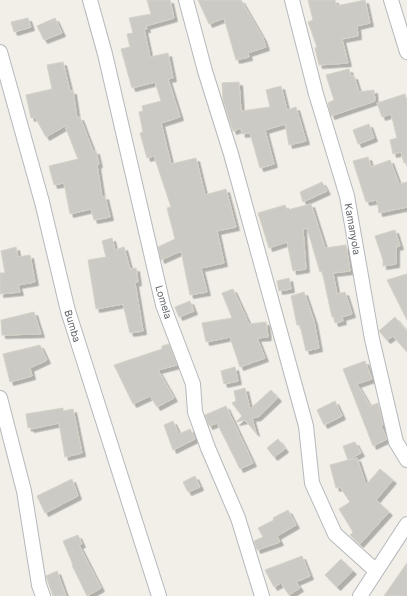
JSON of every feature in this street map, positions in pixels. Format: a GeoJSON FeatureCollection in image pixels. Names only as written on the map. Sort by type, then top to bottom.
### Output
{"type":"FeatureCollection","features":[{"type":"Feature","properties":{"kind":"street","name":"Lomela"},"geometry":{"type":"LineString","coordinates":[[90,0],[105,54],[164,305],[193,384],[195,412],[208,448],[238,518],[262,596]]}},
{"type":"Feature","properties":{"kind":"street"},"geometry":{"type":"LineString","coordinates":[[186,0],[205,71],[231,154],[306,426],[312,483],[334,531],[376,570]]}},
{"type":"Feature","properties":{"kind":"street","name":"Kamanyola"},"geometry":{"type":"LineString","coordinates":[[292,0],[316,94],[347,196],[372,339],[396,442],[407,460]]}},
{"type":"Feature","properties":{"kind":"street"},"geometry":{"type":"LineString","coordinates":[[392,0],[407,52]]}},
{"type":"Feature","properties":{"kind":"street","name":"Bumba"},"geometry":{"type":"LineString","coordinates":[[0,52],[42,202],[68,311],[159,596]]}},
{"type":"Feature","properties":{"kind":"street"},"geometry":{"type":"LineString","coordinates":[[0,398],[24,491],[39,586],[43,596]]}},
{"type":"Feature","properties":{"kind":"street"},"geometry":{"type":"LineString","coordinates":[[360,596],[407,524]]}},
{"type":"Feature","properties":{"kind":"building"},"geometry":{"type":"Polygon","coordinates":[[[147,0],[170,0],[174,18],[146,26],[147,29],[144,29],[150,57],[168,53],[173,78],[168,79],[180,117],[161,123],[171,164],[196,158],[205,195],[226,189],[236,227],[217,231],[224,263],[201,268],[207,292],[190,295],[181,251],[161,260],[158,247],[175,239],[167,208],[171,207],[154,156],[147,158],[140,133],[143,132],[139,112],[143,111],[142,106],[161,101],[155,82],[132,88],[121,49],[130,47],[127,34],[133,33],[129,18],[151,14],[147,0]]]}},
{"type":"Feature","properties":{"kind":"building"},"geometry":{"type":"Polygon","coordinates":[[[198,0],[241,0],[263,38],[266,47],[248,53],[249,57],[236,60],[224,18],[209,24],[198,0]]]}},
{"type":"Feature","properties":{"kind":"building"},"geometry":{"type":"Polygon","coordinates":[[[308,0],[335,0],[336,6],[365,0],[370,23],[357,26],[358,36],[342,39],[348,63],[319,65],[315,48],[317,47],[308,22],[313,20],[308,0]]]}},
{"type":"Feature","properties":{"kind":"building"},"geometry":{"type":"Polygon","coordinates":[[[28,18],[31,27],[14,32],[11,22],[28,18]]]}},
{"type":"Feature","properties":{"kind":"building"},"geometry":{"type":"Polygon","coordinates":[[[55,18],[62,33],[44,40],[37,26],[55,18]]]}},
{"type":"Feature","properties":{"kind":"building"},"geometry":{"type":"Polygon","coordinates":[[[63,62],[70,91],[73,91],[77,118],[80,117],[93,151],[96,151],[99,164],[97,165],[102,197],[105,196],[110,217],[94,220],[91,209],[70,214],[64,183],[54,185],[49,166],[78,159],[65,126],[46,137],[35,117],[31,118],[26,95],[52,89],[47,65],[63,62]]]}},
{"type":"Feature","properties":{"kind":"building"},"geometry":{"type":"Polygon","coordinates":[[[349,69],[351,76],[354,76],[359,92],[374,90],[375,101],[331,116],[328,103],[334,100],[326,75],[349,69]]]}},
{"type":"Feature","properties":{"kind":"building"},"geometry":{"type":"Polygon","coordinates":[[[239,82],[241,111],[270,107],[266,90],[281,86],[287,110],[296,107],[306,141],[289,145],[285,124],[265,130],[274,164],[260,168],[250,133],[242,134],[241,128],[233,131],[223,100],[222,83],[239,82]]]}},
{"type":"Feature","properties":{"kind":"building"},"geometry":{"type":"Polygon","coordinates":[[[405,94],[407,102],[407,162],[404,163],[401,152],[393,154],[390,140],[397,138],[391,114],[382,117],[377,103],[405,94]]]}},
{"type":"Feature","properties":{"kind":"building"},"geometry":{"type":"Polygon","coordinates":[[[369,124],[374,138],[358,144],[353,130],[369,124]]]}},
{"type":"Feature","properties":{"kind":"building"},"geometry":{"type":"Polygon","coordinates":[[[368,157],[371,167],[390,160],[399,184],[407,182],[407,207],[379,213],[377,200],[366,202],[353,161],[368,157]]]}},
{"type":"Feature","properties":{"kind":"building"},"geometry":{"type":"Polygon","coordinates":[[[322,182],[327,191],[303,202],[300,192],[322,182]]]}},
{"type":"Feature","properties":{"kind":"building"},"geometry":{"type":"Polygon","coordinates":[[[311,204],[325,248],[346,245],[350,271],[333,273],[337,294],[345,292],[352,314],[342,317],[343,321],[335,323],[333,316],[332,317],[322,271],[320,272],[307,228],[303,229],[306,269],[293,271],[287,242],[269,248],[258,213],[285,205],[287,210],[311,204]]]}},
{"type":"Feature","properties":{"kind":"building"},"geometry":{"type":"Polygon","coordinates":[[[395,230],[400,246],[396,247],[396,264],[383,266],[383,260],[375,236],[395,230]]]}},
{"type":"Feature","properties":{"kind":"building"},"geometry":{"type":"Polygon","coordinates":[[[112,238],[115,250],[124,247],[130,269],[136,268],[138,282],[135,283],[143,331],[130,333],[123,304],[96,309],[88,260],[106,257],[102,241],[112,238]]]}},
{"type":"Feature","properties":{"kind":"building"},"geometry":{"type":"Polygon","coordinates":[[[16,247],[18,257],[30,255],[35,282],[18,285],[20,292],[0,294],[0,273],[5,273],[1,251],[16,247]]]}},
{"type":"Feature","properties":{"kind":"building"},"geometry":{"type":"Polygon","coordinates":[[[407,274],[407,320],[387,280],[407,274]]]}},
{"type":"Feature","properties":{"kind":"building"},"geometry":{"type":"Polygon","coordinates":[[[289,278],[291,289],[279,291],[277,281],[289,278]]]}},
{"type":"Feature","properties":{"kind":"building"},"geometry":{"type":"Polygon","coordinates":[[[233,289],[249,324],[266,322],[268,337],[257,338],[265,358],[240,367],[230,337],[206,342],[202,323],[232,318],[222,293],[233,289]]]}},
{"type":"Feature","properties":{"kind":"building"},"geometry":{"type":"Polygon","coordinates":[[[304,292],[314,321],[319,348],[306,351],[300,325],[297,325],[291,296],[304,292]]]}},
{"type":"Feature","properties":{"kind":"building"},"geometry":{"type":"Polygon","coordinates":[[[190,301],[194,311],[179,317],[175,307],[190,301]]]}},
{"type":"Feature","properties":{"kind":"building"},"geometry":{"type":"Polygon","coordinates":[[[34,312],[41,334],[2,335],[1,320],[34,312]]]}},
{"type":"Feature","properties":{"kind":"building"},"geometry":{"type":"Polygon","coordinates":[[[395,317],[407,332],[407,352],[393,336],[387,340],[379,331],[395,317]]]}},
{"type":"Feature","properties":{"kind":"building"},"geometry":{"type":"Polygon","coordinates":[[[169,344],[177,365],[158,370],[174,398],[157,407],[150,396],[133,404],[114,365],[162,349],[162,346],[169,344]]]}},
{"type":"Feature","properties":{"kind":"building"},"geometry":{"type":"Polygon","coordinates":[[[40,345],[47,360],[30,368],[32,376],[10,382],[3,354],[40,345]]]}},
{"type":"Feature","properties":{"kind":"building"},"geometry":{"type":"Polygon","coordinates":[[[365,361],[372,379],[357,384],[370,406],[378,403],[383,425],[381,426],[387,439],[373,446],[343,369],[365,361]]]}},
{"type":"Feature","properties":{"kind":"building"},"geometry":{"type":"Polygon","coordinates":[[[235,367],[238,381],[224,384],[221,371],[235,367]]]}},
{"type":"Feature","properties":{"kind":"building"},"geometry":{"type":"Polygon","coordinates":[[[245,388],[250,409],[271,390],[278,398],[258,417],[252,418],[256,433],[245,420],[236,422],[242,416],[232,403],[236,401],[234,391],[245,388]]]}},
{"type":"Feature","properties":{"kind":"building"},"geometry":{"type":"Polygon","coordinates":[[[335,401],[342,416],[324,425],[317,410],[335,401]]]}},
{"type":"Feature","properties":{"kind":"building"},"geometry":{"type":"Polygon","coordinates":[[[226,406],[253,463],[240,469],[217,423],[209,426],[205,415],[226,406]]]}},
{"type":"Feature","properties":{"kind":"building"},"geometry":{"type":"Polygon","coordinates":[[[63,408],[63,411],[73,409],[82,453],[65,457],[59,423],[31,429],[30,427],[28,428],[26,414],[63,408]]]}},
{"type":"Feature","properties":{"kind":"building"},"geometry":{"type":"Polygon","coordinates":[[[173,421],[179,434],[190,429],[195,439],[173,450],[164,425],[173,421]]]}},
{"type":"Feature","properties":{"kind":"building"},"geometry":{"type":"Polygon","coordinates":[[[278,439],[285,449],[274,457],[267,448],[278,439]]]}},
{"type":"Feature","properties":{"kind":"building"},"geometry":{"type":"Polygon","coordinates":[[[355,442],[361,453],[348,460],[343,446],[355,442]]]}},
{"type":"Feature","properties":{"kind":"building"},"geometry":{"type":"Polygon","coordinates":[[[357,458],[366,485],[380,469],[393,480],[376,500],[389,512],[360,544],[350,535],[353,532],[339,509],[350,502],[340,487],[336,488],[330,465],[357,458]]]}},
{"type":"Feature","properties":{"kind":"building"},"geometry":{"type":"Polygon","coordinates":[[[195,476],[200,487],[188,492],[183,482],[195,476]]]}},
{"type":"Feature","properties":{"kind":"building"},"geometry":{"type":"Polygon","coordinates":[[[72,479],[78,496],[45,513],[37,496],[72,479]]]}},
{"type":"Feature","properties":{"kind":"building"},"geometry":{"type":"Polygon","coordinates":[[[288,510],[296,525],[277,536],[280,542],[257,550],[254,541],[263,537],[258,528],[274,520],[273,518],[288,510]]]}},
{"type":"Feature","properties":{"kind":"building"},"geometry":{"type":"Polygon","coordinates":[[[78,535],[82,544],[79,545],[101,588],[87,596],[72,565],[63,541],[78,535]]]}},
{"type":"Feature","properties":{"kind":"building"},"geometry":{"type":"Polygon","coordinates":[[[302,556],[310,576],[296,582],[300,588],[289,595],[281,583],[274,587],[265,570],[302,556]]]}},
{"type":"Feature","properties":{"kind":"building"},"geometry":{"type":"Polygon","coordinates":[[[341,559],[353,571],[337,587],[325,575],[341,559]]]}},
{"type":"Feature","properties":{"kind":"building"},"geometry":{"type":"Polygon","coordinates":[[[407,563],[407,596],[384,596],[407,563]]]}},
{"type":"Feature","properties":{"kind":"building"},"geometry":{"type":"Polygon","coordinates":[[[57,571],[66,596],[53,596],[46,576],[57,571]]]}}]}
